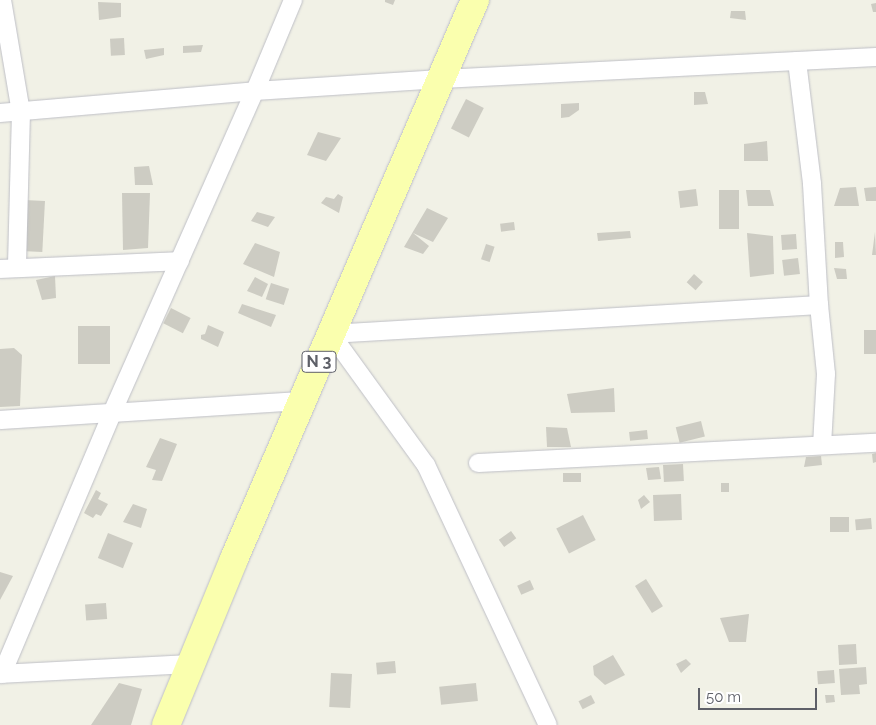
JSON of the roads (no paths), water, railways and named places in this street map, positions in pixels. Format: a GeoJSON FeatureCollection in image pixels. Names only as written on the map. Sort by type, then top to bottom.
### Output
{"type":"FeatureCollection","features":[{"type":"Feature","properties":{"kind":"main road","name":"N 3"},"geometry":{"type":"LineString","coordinates":[[166,725],[302,401],[475,0]]}},
{"type":"Feature","properties":{"kind":"street"},"geometry":{"type":"LineString","coordinates":[[2,0],[22,112],[8,268],[180,261]]}},
{"type":"Feature","properties":{"kind":"street"},"geometry":{"type":"LineString","coordinates":[[191,664],[1,674],[112,413],[255,91],[293,0]]}},
{"type":"Feature","properties":{"kind":"street"},"geometry":{"type":"LineString","coordinates":[[0,113],[255,91],[441,79],[876,57]]}},
{"type":"Feature","properties":{"kind":"street"},"geometry":{"type":"LineString","coordinates":[[797,61],[812,184],[819,305],[826,374],[822,446]]}},
{"type":"Feature","properties":{"kind":"street"},"geometry":{"type":"LineString","coordinates":[[331,334],[819,305]]}},
{"type":"Feature","properties":{"kind":"street"},"geometry":{"type":"LineString","coordinates":[[331,334],[426,465],[548,725]]}},
{"type":"Feature","properties":{"kind":"street"},"geometry":{"type":"LineString","coordinates":[[0,420],[302,401]]}},
{"type":"Feature","properties":{"kind":"street"},"geometry":{"type":"LineString","coordinates":[[478,464],[876,443]]}}]}
